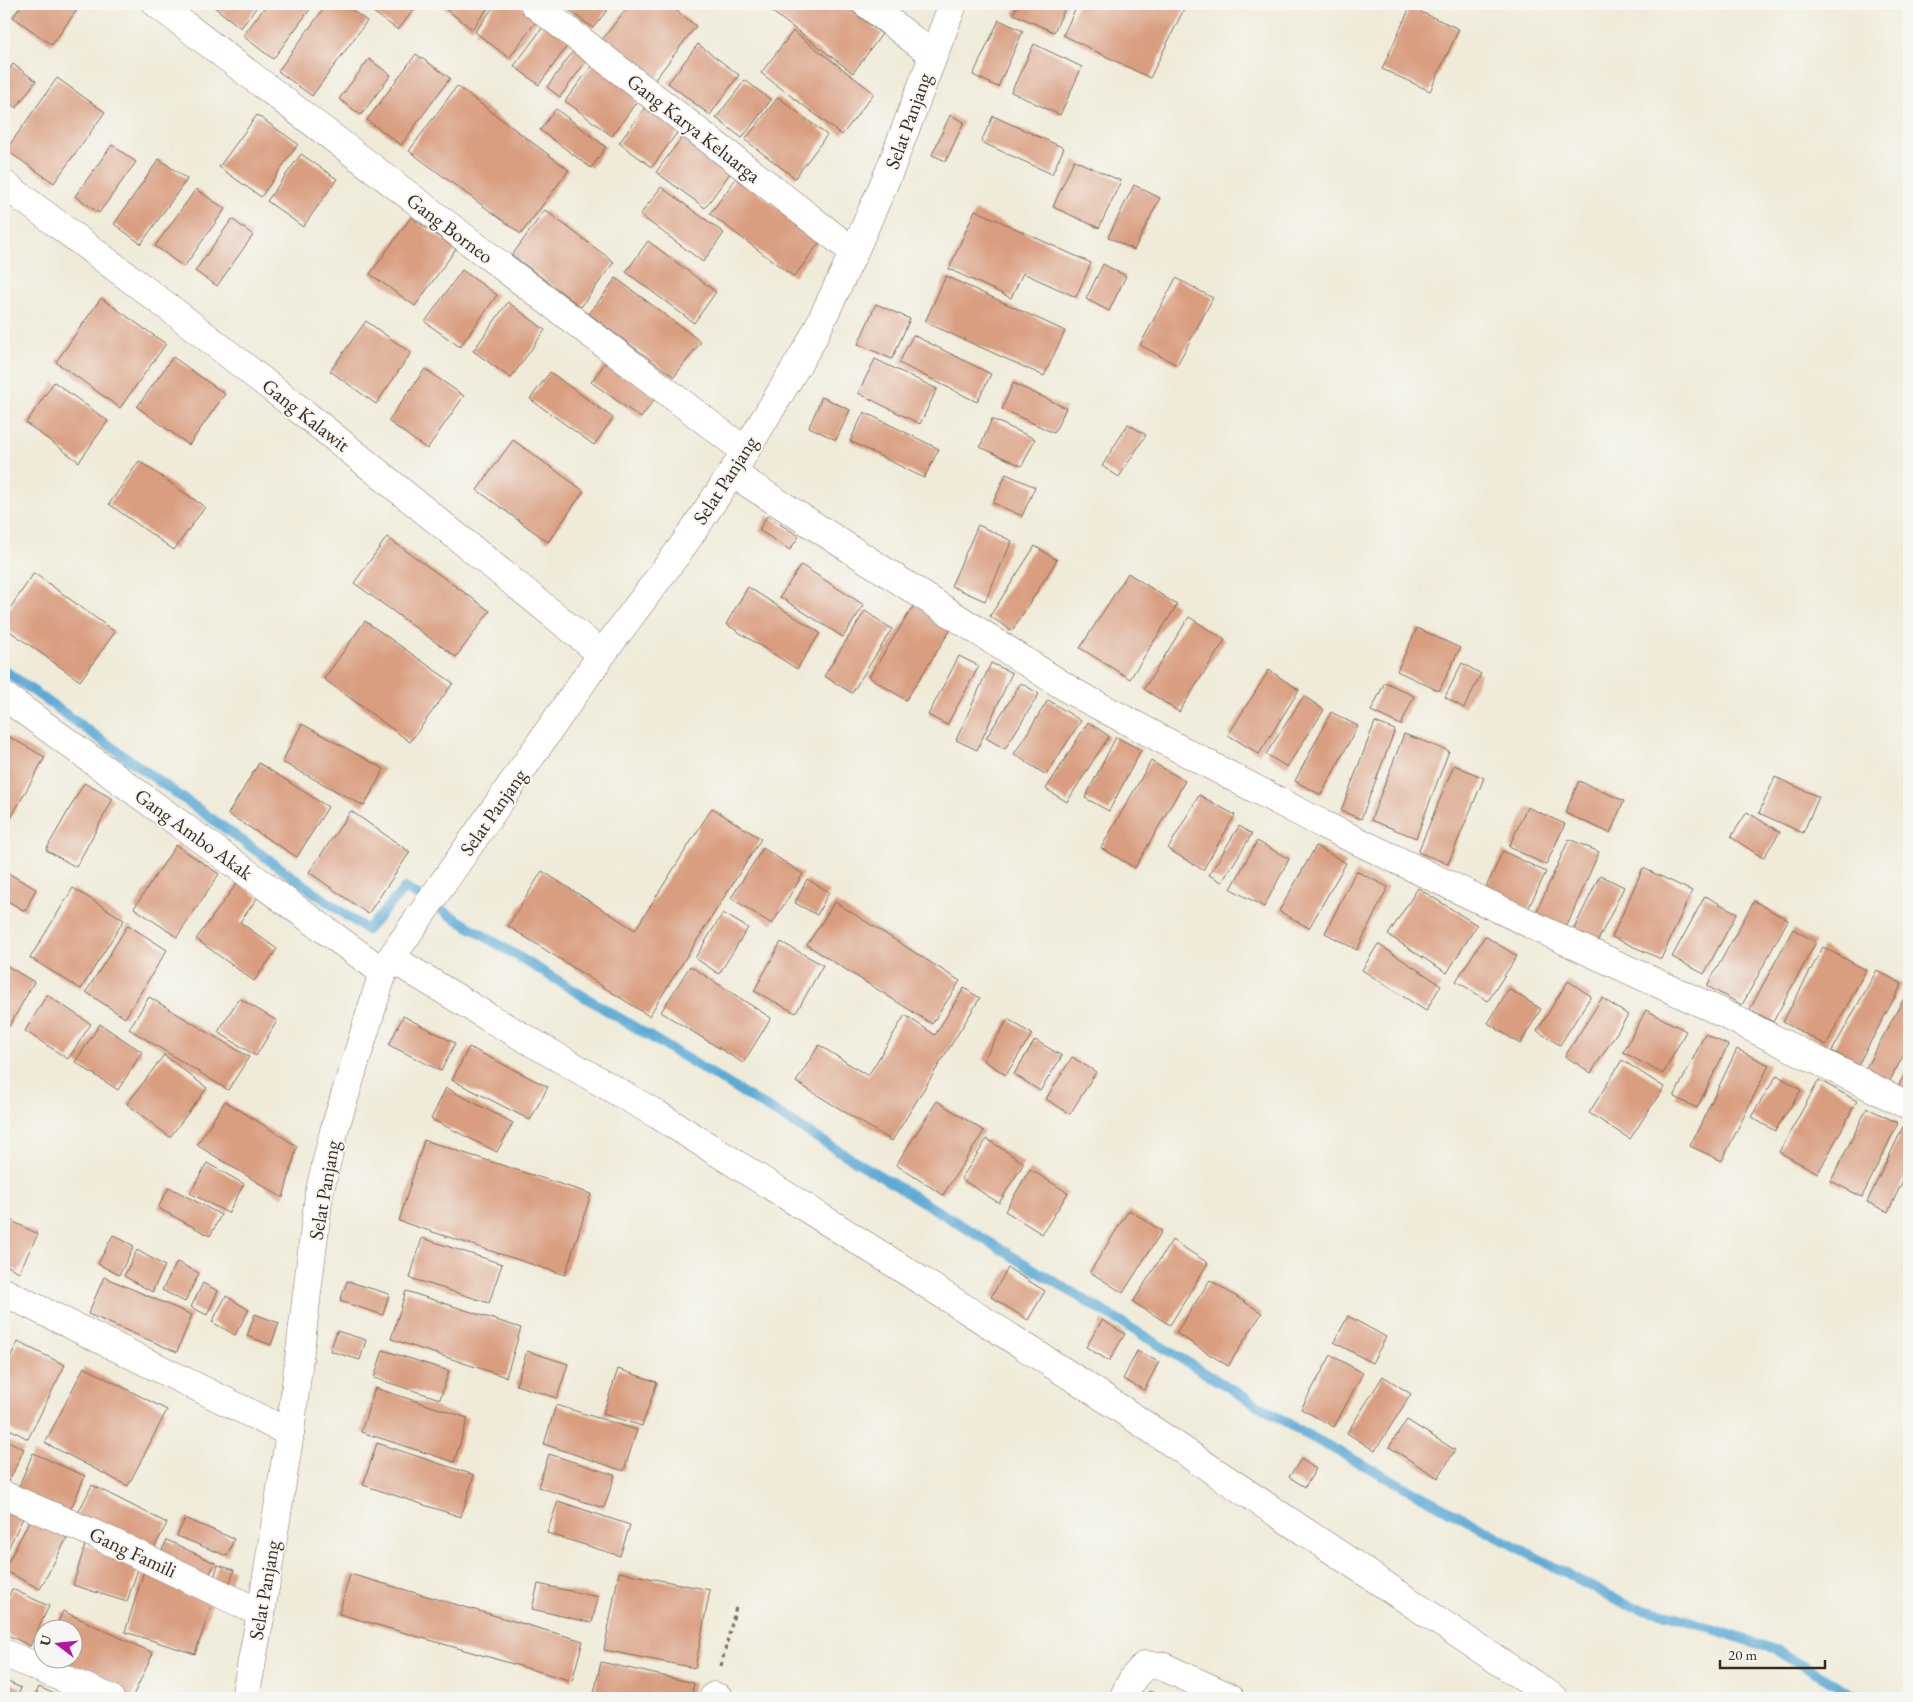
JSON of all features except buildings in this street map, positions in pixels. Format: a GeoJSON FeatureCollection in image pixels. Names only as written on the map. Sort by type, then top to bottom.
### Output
{"type":"FeatureCollection","features":[{"type":"Feature","properties":{"kind":"street","name":"Gang Borneo"},"geometry":{"type":"LineString","coordinates":[[156,4],[738,462],[1073,692],[1322,824],[1574,945],[1710,1007],[1909,1106]]}},
{"type":"Feature","properties":{"kind":"street","name":"Gang Karya Keluarga"},"geometry":{"type":"LineString","coordinates":[[534,4],[854,252]]}},
{"type":"Feature","properties":{"kind":"street"},"geometry":{"type":"LineString","coordinates":[[867,4],[933,55]]}},
{"type":"Feature","properties":{"kind":"street","name":"Selat Panjang"},"geometry":{"type":"LineString","coordinates":[[245,1698],[261,1613],[290,1433],[319,1194],[334,1131],[387,965],[602,654],[682,547],[738,462],[811,342],[854,252],[889,172],[953,4]]}},
{"type":"Feature","properties":{"kind":"street","name":"Gang Kalawit"},"geometry":{"type":"LineString","coordinates":[[4,184],[169,308],[319,425],[602,654]]}},
{"type":"Feature","properties":{"kind":"street","name":"Gang Ambo Akak"},"geometry":{"type":"LineString","coordinates":[[4,696],[387,965],[488,1017],[658,1115],[1088,1387],[1554,1698]]}},
{"type":"Feature","properties":{"kind":"street"},"geometry":{"type":"LineString","coordinates":[[4,1292],[290,1433]]}},
{"type":"Feature","properties":{"kind":"street","name":"Gang Famili"},"geometry":{"type":"LineString","coordinates":[[4,1495],[99,1536],[261,1613]]}},
{"type":"Feature","properties":{"kind":"street"},"geometry":{"type":"LineString","coordinates":[[4,1653],[110,1698]]}},
{"type":"Feature","properties":{"kind":"street"},"geometry":{"type":"LineString","coordinates":[[1124,1698],[1133,1678],[1145,1665],[1162,1666],[1232,1698]]}},
{"type":"Feature","properties":{"kind":"path"},"geometry":{"type":"LineString","coordinates":[[715,1697],[736,1607]]}},
{"type":"Feature","properties":{"kind":"waterway"},"geometry":{"type":"LineString","coordinates":[[4,670],[367,930],[405,888],[1304,1433],[1623,1604],[1677,1617],[1776,1650],[1858,1698]]}}]}
